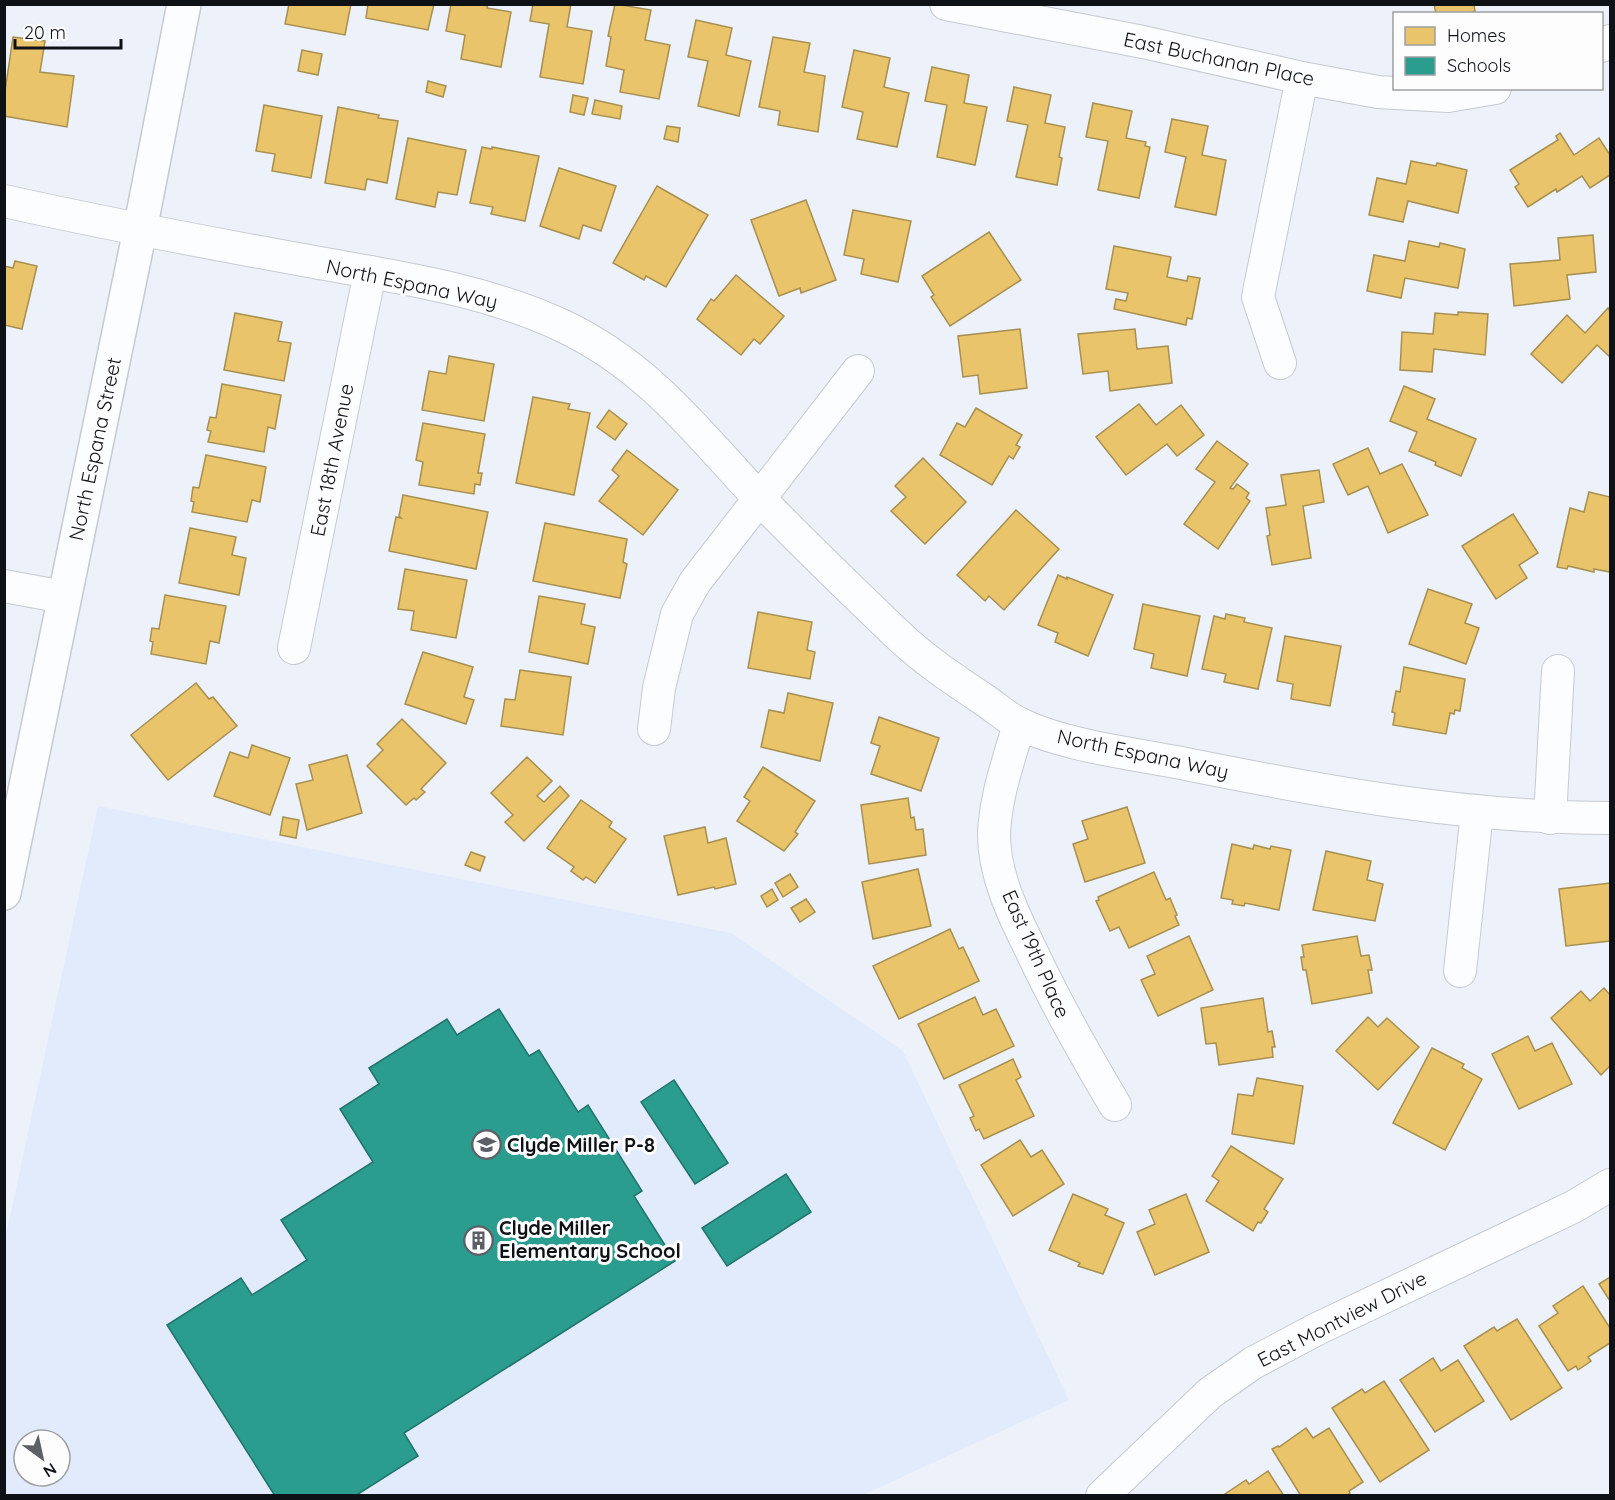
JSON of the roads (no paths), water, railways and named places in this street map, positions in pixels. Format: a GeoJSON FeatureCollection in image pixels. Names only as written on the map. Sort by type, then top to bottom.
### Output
{"type":"FeatureCollection","features":[{"type":"Feature","properties":{"kind":"street","name":"North Espana Street"},"geometry":{"type":"LineString","coordinates":[[4,893],[184,4]]}},
{"type":"Feature","properties":{"kind":"street","name":"East Buchanan Place"},"geometry":{"type":"LineString","coordinates":[[946,4],[1143,42],[1302,78],[1378,92],[1448,96],[1483,90]]}},
{"type":"Feature","properties":{"kind":"street"},"geometry":{"type":"LineString","coordinates":[[1280,363],[1258,297],[1302,78]]}},
{"type":"Feature","properties":{"kind":"street","name":"North Espana Way"},"geometry":{"type":"LineString","coordinates":[[4,201],[140,230],[370,272],[472,294],[499,301],[562,326],[615,355],[640,374],[694,426],[760,498],[902,639],[945,674],[1019,724],[1068,740],[1233,774],[1373,798],[1477,813],[1550,818],[1611,818]]}},
{"type":"Feature","properties":{"kind":"street","name":"East 18th Avenue"},"geometry":{"type":"LineString","coordinates":[[294,648],[370,272]]}},
{"type":"Feature","properties":{"kind":"street"},"geometry":{"type":"LineString","coordinates":[[654,729],[659,688],[677,614],[695,582],[858,371]]}},
{"type":"Feature","properties":{"kind":"street"},"geometry":{"type":"LineString","coordinates":[[4,586],[64,597]]}},
{"type":"Feature","properties":{"kind":"street"},"geometry":{"type":"LineString","coordinates":[[1550,818],[1558,671]]}},
{"type":"Feature","properties":{"kind":"street","name":"East 19th Place"},"geometry":{"type":"LineString","coordinates":[[1019,724],[997,803],[994,836],[996,857],[1013,913],[1056,1005],[1114,1105]]}},
{"type":"Feature","properties":{"kind":"street"},"geometry":{"type":"LineString","coordinates":[[1460,971],[1477,813]]}},
{"type":"Feature","properties":{"kind":"street","name":"East Montview Drive"},"geometry":{"type":"LineString","coordinates":[[1102,1496],[1210,1393],[1253,1363],[1317,1329],[1573,1207],[1611,1185]]}},
{"type":"Feature","properties":{"kind":"place","name":"Clyde Miller P-8"},"geometry":{"type":"Point","coordinates":[486,1145]}},
{"type":"Feature","properties":{"kind":"place","name":"Clyde Miller Elementary School"},"geometry":{"type":"Point","coordinates":[478,1240]}}]}
